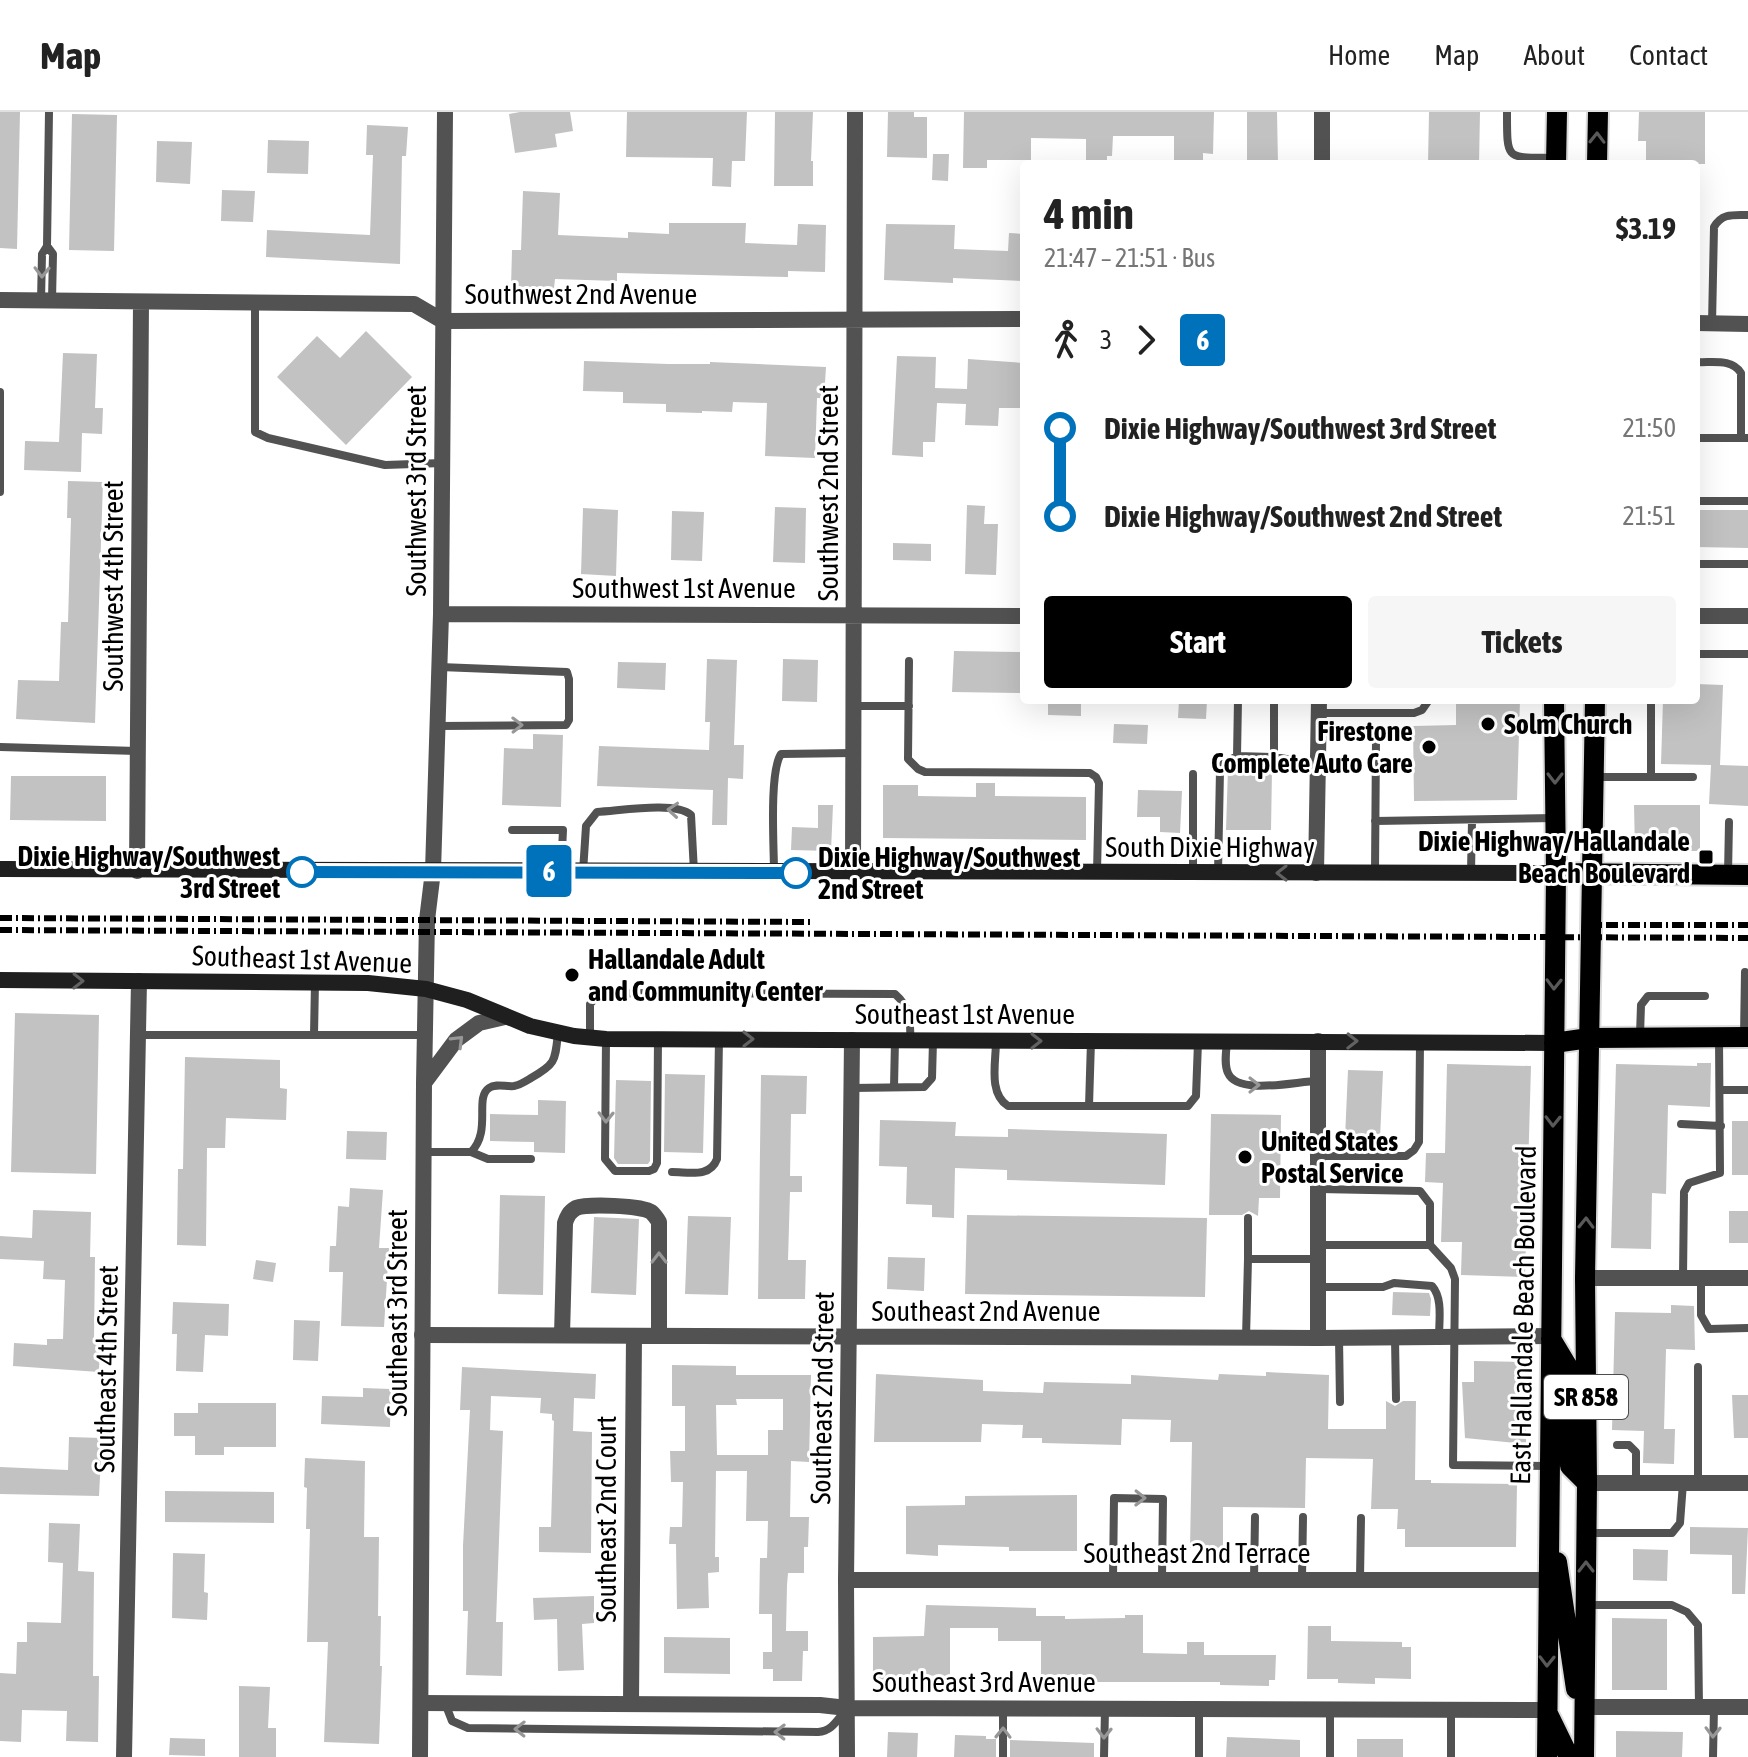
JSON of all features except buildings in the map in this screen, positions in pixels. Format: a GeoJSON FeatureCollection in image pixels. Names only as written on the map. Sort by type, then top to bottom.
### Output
{"type":"FeatureCollection","features":[{"type":"Feature","properties":{"kind":"main road"},"geometry":{"type":"LineString","coordinates":[[1556,160],[1557,112]]}},
{"type":"Feature","properties":{"kind":"main road"},"geometry":{"type":"LineString","coordinates":[[1597,160],[1598,112]]}},
{"type":"Feature","properties":{"kind":"main road","name":"SR 858"},"geometry":{"type":"LineString","coordinates":[[1554,704],[1556,873]]}},
{"type":"Feature","properties":{"kind":"main road","name":"SR 858"},"geometry":{"type":"LineString","coordinates":[[1584,1757],[1587,1483],[1585,1278],[1595,704]]}},
{"type":"Feature","properties":{"kind":"main road","name":"South Dixie Highway"},"geometry":{"type":"LineString","coordinates":[[0,869],[1556,873]]}},
{"type":"Feature","properties":{"kind":"main road"},"geometry":{"type":"LineString","coordinates":[[1556,873],[1738,875]]}},
{"type":"Feature","properties":{"kind":"main road","name":"East Hallandale Beach Boulevard"},"geometry":{"type":"LineString","coordinates":[[1547,1757],[1556,873]]}},
{"type":"Feature","properties":{"kind":"main road","name":"Southeast 1st Avenue"},"geometry":{"type":"LineString","coordinates":[[0,980],[368,983],[426,989],[467,1000],[505,1017],[558,1033],[598,1039],[1554,1043]]}},
{"type":"Feature","properties":{"kind":"main road"},"geometry":{"type":"LineString","coordinates":[[1554,1043],[1589,1038],[1746,1037]]}},
{"type":"Feature","properties":{"kind":"main road"},"geometry":{"type":"LineString","coordinates":[[1550,1336],[1569,1369],[1570,1466],[1587,1483]]}},
{"type":"Feature","properties":{"kind":"main road"},"geometry":{"type":"LineString","coordinates":[[1549,1531],[1561,1579],[1576,1695],[1585,1707]]}},
{"type":"Feature","properties":{"kind":"main road"},"geometry":{"type":"LineString","coordinates":[[1546,1710],[1569,1757]]}},
{"type":"Feature","properties":{"kind":"street","name":"Southwest 3rd Street"},"geometry":{"type":"LineString","coordinates":[[433,871],[441,614],[445,112]]}},
{"type":"Feature","properties":{"kind":"street","name":"Southwest 2nd Street"},"geometry":{"type":"LineString","coordinates":[[853,873],[855,112]]}},
{"type":"Feature","properties":{"kind":"street"},"geometry":{"type":"LineString","coordinates":[[1322,112],[1322,160]]}},
{"type":"Feature","properties":{"kind":"street","name":"Southwest 2nd Avenue"},"geometry":{"type":"LineString","coordinates":[[0,300],[414,304],[443,321],[1020,319]]}},
{"type":"Feature","properties":{"kind":"street","name":"Southwest 4th Street"},"geometry":{"type":"LineString","coordinates":[[137,871],[141,302]]}},
{"type":"Feature","properties":{"kind":"street"},"geometry":{"type":"LineString","coordinates":[[1704,324],[1748,324]]}},
{"type":"Feature","properties":{"kind":"street","name":"Southwest 1st Avenue"},"geometry":{"type":"LineString","coordinates":[[441,614],[1020,616]]}},
{"type":"Feature","properties":{"kind":"street"},"geometry":{"type":"LineString","coordinates":[[1700,616],[1748,616]]}},
{"type":"Feature","properties":{"kind":"street"},"geometry":{"type":"LineString","coordinates":[[1316,873],[1319,706]]}},
{"type":"Feature","properties":{"kind":"street","name":"Southeast 3rd Street"},"geometry":{"type":"LineString","coordinates":[[420,1757],[424,1083],[427,920],[433,871]]}},
{"type":"Feature","properties":{"kind":"street","name":"Southeast 4th Street"},"geometry":{"type":"LineString","coordinates":[[124,1757],[139,981]]}},
{"type":"Feature","properties":{"kind":"street"},"geometry":{"type":"LineString","coordinates":[[424,1083],[456,1040],[479,1023],[505,1017]]}},
{"type":"Feature","properties":{"kind":"street","name":"Southeast 2nd Street"},"geometry":{"type":"LineString","coordinates":[[847,1757],[852,1040]]}},
{"type":"Feature","properties":{"kind":"street"},"geometry":{"type":"LineString","coordinates":[[1318,1041],[1318,1338]]}},
{"type":"Feature","properties":{"kind":"street"},"geometry":{"type":"LineString","coordinates":[[562,1335],[565,1223],[573,1210],[598,1206],[642,1208],[652,1212],[659,1222],[659,1336]]}},
{"type":"Feature","properties":{"kind":"street"},"geometry":{"type":"LineString","coordinates":[[1585,1278],[1748,1278]]}},
{"type":"Feature","properties":{"kind":"street","name":"Southeast 2nd Avenue"},"geometry":{"type":"LineString","coordinates":[[422,1335],[1550,1336]]}},
{"type":"Feature","properties":{"kind":"street","name":"Southeast 2nd Court"},"geometry":{"type":"LineString","coordinates":[[631,1703],[634,1336]]}},
{"type":"Feature","properties":{"kind":"street"},"geometry":{"type":"LineString","coordinates":[[1587,1483],[1748,1483]]}},
{"type":"Feature","properties":{"kind":"street","name":"Southeast 2nd Terrace"},"geometry":{"type":"LineString","coordinates":[[846,1580],[1548,1580]]}},
{"type":"Feature","properties":{"kind":"street","name":"Southeast 3rd Avenue"},"geometry":{"type":"LineString","coordinates":[[421,1703],[1546,1710]]}},
{"type":"Feature","properties":{"kind":"street"},"geometry":{"type":"LineString","coordinates":[[1585,1707],[1748,1707]]}},
{"type":"Feature","properties":{"kind":"lane"},"geometry":{"type":"LineString","coordinates":[[47,301],[53,254],[47,246],[49,112]]}},
{"type":"Feature","properties":{"kind":"lane"},"geometry":{"type":"LineString","coordinates":[[1507,112],[1507,147],[1510,153],[1516,157],[1546,160]]}},
{"type":"Feature","properties":{"kind":"lane"},"geometry":{"type":"LineString","coordinates":[[1704,324],[1714,227],[1718,219],[1726,215],[1748,215]]}},
{"type":"Feature","properties":{"kind":"lane"},"geometry":{"type":"LineString","coordinates":[[255,302],[255,432],[268,438],[385,465],[442,463]]}},
{"type":"Feature","properties":{"kind":"lane"},"geometry":{"type":"LineString","coordinates":[[1700,362],[1730,363],[1741,373],[1744,438],[1700,438]]}},
{"type":"Feature","properties":{"kind":"lane"},"geometry":{"type":"LineString","coordinates":[[0,392],[0,492]]}},
{"type":"Feature","properties":{"kind":"lane"},"geometry":{"type":"LineString","coordinates":[[1700,501],[1748,501]]}},
{"type":"Feature","properties":{"kind":"lane"},"geometry":{"type":"LineString","coordinates":[[1700,564],[1748,564]]}},
{"type":"Feature","properties":{"kind":"lane"},"geometry":{"type":"LineString","coordinates":[[1700,654],[1748,654]]}},
{"type":"Feature","properties":{"kind":"lane"},"geometry":{"type":"LineString","coordinates":[[909,661],[908,759],[925,772],[1090,773],[1099,783],[1097,873]]}},
{"type":"Feature","properties":{"kind":"lane"},"geometry":{"type":"LineString","coordinates":[[439,726],[566,725],[569,720],[567,672],[440,667]]}},
{"type":"Feature","properties":{"kind":"lane"},"geometry":{"type":"LineString","coordinates":[[1237,756],[1238,704]]}},
{"type":"Feature","properties":{"kind":"lane"},"geometry":{"type":"LineString","coordinates":[[1274,704],[1274,757]]}},
{"type":"Feature","properties":{"kind":"lane"},"geometry":{"type":"LineString","coordinates":[[1319,706],[1414,713],[1426,704]]}},
{"type":"Feature","properties":{"kind":"lane"},"geometry":{"type":"LineString","coordinates":[[1651,704],[1651,777]]}},
{"type":"Feature","properties":{"kind":"lane"},"geometry":{"type":"LineString","coordinates":[[854,706],[909,706]]}},
{"type":"Feature","properties":{"kind":"lane"},"geometry":{"type":"LineString","coordinates":[[1375,873],[1376,740]]}},
{"type":"Feature","properties":{"kind":"lane"},"geometry":{"type":"LineString","coordinates":[[0,747],[138,751]]}},
{"type":"Feature","properties":{"kind":"lane"},"geometry":{"type":"LineString","coordinates":[[774,873],[774,779],[781,754],[853,753]]}},
{"type":"Feature","properties":{"kind":"lane"},"geometry":{"type":"LineString","coordinates":[[1218,873],[1220,770],[1223,764],[1237,756],[1274,757],[1318,764]]}},
{"type":"Feature","properties":{"kind":"lane"},"geometry":{"type":"LineString","coordinates":[[1193,774],[1193,873]]}},
{"type":"Feature","properties":{"kind":"lane"},"geometry":{"type":"LineString","coordinates":[[1594,777],[1693,777]]}},
{"type":"Feature","properties":{"kind":"lane"},"geometry":{"type":"LineString","coordinates":[[583,872],[586,826],[597,812],[670,808],[687,811],[691,815],[694,872]]}},
{"type":"Feature","properties":{"kind":"lane"},"geometry":{"type":"LineString","coordinates":[[1375,821],[1555,818]]}},
{"type":"Feature","properties":{"kind":"lane"},"geometry":{"type":"LineString","coordinates":[[1471,873],[1472,821]]}},
{"type":"Feature","properties":{"kind":"lane"},"geometry":{"type":"LineString","coordinates":[[1729,822],[1738,875]]}},
{"type":"Feature","properties":{"kind":"lane"},"geometry":{"type":"LineString","coordinates":[[512,830],[563,830],[561,871]]}},
{"type":"Feature","properties":{"kind":"lane"},"geometry":{"type":"LineString","coordinates":[[1745,972],[1746,1037]]}},
{"type":"Feature","properties":{"kind":"lane"},"geometry":{"type":"LineString","coordinates":[[314,1035],[315,982]]}},
{"type":"Feature","properties":{"kind":"lane"},"geometry":{"type":"LineString","coordinates":[[658,1039],[657,1163],[649,1171],[615,1171],[605,1159],[598,1039],[590,1004],[601,993],[895,994],[908,1011],[894,1087]]}},
{"type":"Feature","properties":{"kind":"lane"},"geometry":{"type":"LineString","coordinates":[[1640,1038],[1641,1005],[1648,996],[1705,996]]}},
{"type":"Feature","properties":{"kind":"lane"},"geometry":{"type":"LineString","coordinates":[[471,1152],[482,1137],[483,1097],[487,1089],[517,1086],[551,1067],[555,1060],[558,1033]]}},
{"type":"Feature","properties":{"kind":"lane"},"geometry":{"type":"LineString","coordinates":[[139,1035],[425,1035]]}},
{"type":"Feature","properties":{"kind":"lane"},"geometry":{"type":"LineString","coordinates":[[1683,1277],[1684,1192],[1689,1183],[1720,1173],[1719,1038]]}},
{"type":"Feature","properties":{"kind":"lane"},"geometry":{"type":"LineString","coordinates":[[672,1172],[706,1172],[714,1167],[717,1159],[719,1039]]}},
{"type":"Feature","properties":{"kind":"lane"},"geometry":{"type":"LineString","coordinates":[[851,1088],[924,1087],[930,1084],[933,1040]]}},
{"type":"Feature","properties":{"kind":"lane"},"geometry":{"type":"LineString","coordinates":[[996,1041],[996,1092],[1008,1106],[1188,1106],[1196,1096],[1198,1041]]}},
{"type":"Feature","properties":{"kind":"lane"},"geometry":{"type":"LineString","coordinates":[[1089,1106],[1091,1041]]}},
{"type":"Feature","properties":{"kind":"lane"},"geometry":{"type":"LineString","coordinates":[[1227,1041],[1226,1071],[1240,1085],[1318,1081]]}},
{"type":"Feature","properties":{"kind":"lane"},"geometry":{"type":"LineString","coordinates":[[1318,1156],[1406,1156],[1414,1150],[1419,1142],[1420,1042]]}},
{"type":"Feature","properties":{"kind":"lane"},"geometry":{"type":"LineString","coordinates":[[1721,1090],[1748,1090]]}},
{"type":"Feature","properties":{"kind":"lane"},"geometry":{"type":"LineString","coordinates":[[1681,1124],[1721,1126]]}},
{"type":"Feature","properties":{"kind":"lane"},"geometry":{"type":"LineString","coordinates":[[424,1152],[471,1152],[488,1159],[531,1159]]}},
{"type":"Feature","properties":{"kind":"lane"},"geometry":{"type":"LineString","coordinates":[[1317,1189],[1420,1191],[1430,1204],[1430,1245],[1451,1268],[1455,1279],[1447,1337],[1453,1465],[1549,1466]]}},
{"type":"Feature","properties":{"kind":"lane"},"geometry":{"type":"LineString","coordinates":[[1246,1338],[1248,1218]]}},
{"type":"Feature","properties":{"kind":"lane"},"geometry":{"type":"LineString","coordinates":[[1248,1259],[1430,1245]]}},
{"type":"Feature","properties":{"kind":"lane"},"geometry":{"type":"LineString","coordinates":[[1701,1277],[1701,1315],[1709,1329],[1748,1328]]}},
{"type":"Feature","properties":{"kind":"lane"},"geometry":{"type":"LineString","coordinates":[[1317,1287],[1383,1287],[1394,1283],[1432,1286],[1437,1291],[1447,1337]]}},
{"type":"Feature","properties":{"kind":"lane"},"geometry":{"type":"LineString","coordinates":[[1339,1338],[1340,1402]]}},
{"type":"Feature","properties":{"kind":"lane"},"geometry":{"type":"LineString","coordinates":[[1395,1338],[1396,1399]]}},
{"type":"Feature","properties":{"kind":"lane"},"geometry":{"type":"LineString","coordinates":[[1586,1533],[1672,1533],[1680,1523],[1690,1482],[1698,1367]]}},
{"type":"Feature","properties":{"kind":"lane"},"geometry":{"type":"LineString","coordinates":[[1617,1445],[1629,1445],[1636,1452],[1636,1482]]}},
{"type":"Feature","properties":{"kind":"lane"},"geometry":{"type":"LineString","coordinates":[[1113,1579],[1114,1498],[1163,1499],[1162,1579]]}},
{"type":"Feature","properties":{"kind":"lane"},"geometry":{"type":"LineString","coordinates":[[1254,1579],[1255,1517]]}},
{"type":"Feature","properties":{"kind":"lane"},"geometry":{"type":"LineString","coordinates":[[1302,1578],[1303,1517]]}},
{"type":"Feature","properties":{"kind":"lane"},"geometry":{"type":"LineString","coordinates":[[1360,1578],[1361,1518]]}},
{"type":"Feature","properties":{"kind":"lane"},"geometry":{"type":"LineString","coordinates":[[1586,1605],[1672,1605],[1694,1618],[1698,1625],[1713,1757]]}},
{"type":"Feature","properties":{"kind":"lane"},"geometry":{"type":"LineString","coordinates":[[445,1703],[452,1721],[468,1728],[818,1732],[832,1727],[847,1708]]}},
{"type":"Feature","properties":{"kind":"lane"},"geometry":{"type":"LineString","coordinates":[[1003,1708],[1003,1757]]}},
{"type":"Feature","properties":{"kind":"lane"},"geometry":{"type":"LineString","coordinates":[[1104,1757],[1105,1709]]}},
{"type":"Feature","properties":{"kind":"lane"},"geometry":{"type":"LineString","coordinates":[[1199,1709],[1199,1757]]}},
{"type":"Feature","properties":{"kind":"lane"},"geometry":{"type":"LineString","coordinates":[[1330,1710],[1330,1757]]}},
{"type":"Feature","properties":{"kind":"lane"},"geometry":{"type":"LineString","coordinates":[[1451,1710],[1451,1757]]}},
{"type":"Feature","properties":{"kind":"railway"},"geometry":{"type":"LineString","coordinates":[[0,918],[812,922]]}},
{"type":"Feature","properties":{"kind":"railway"},"geometry":{"type":"LineString","coordinates":[[1584,925],[1748,925]]}},
{"type":"Feature","properties":{"kind":"railway"},"geometry":{"type":"LineString","coordinates":[[0,930],[1748,938]]}},
{"type":"Feature","properties":{"kind":"bus line","name":"6"},"geometry":{"type":"LineString","coordinates":[[302,872],[796,873]]}},
{"type":"Feature","properties":{"kind":"place","name":"Solm Church"},"geometry":{"type":"Point","coordinates":[1488,724]}},
{"type":"Feature","properties":{"kind":"place","name":"Firestone Complete Auto Care"},"geometry":{"type":"Point","coordinates":[1429,747]}},
{"type":"Feature","properties":{"kind":"place","name":"Dixie Highway/Hallandale Beach Boulevard"},"geometry":{"type":"Point","coordinates":[1706,857]}},
{"type":"Feature","properties":{"kind":"place","name":"Dixie Highway/Southwest 3rd Street"},"geometry":{"type":"Point","coordinates":[302,872]}},
{"type":"Feature","properties":{"kind":"place","name":"Dixie Highway/Southwest 2nd Street"},"geometry":{"type":"Point","coordinates":[796,873]}},
{"type":"Feature","properties":{"kind":"place","name":"Hallandale Adult and Community Center"},"geometry":{"type":"Point","coordinates":[572,975]}},
{"type":"Feature","properties":{"kind":"place","name":"United States Postal Service"},"geometry":{"type":"Point","coordinates":[1245,1157]}}]}
